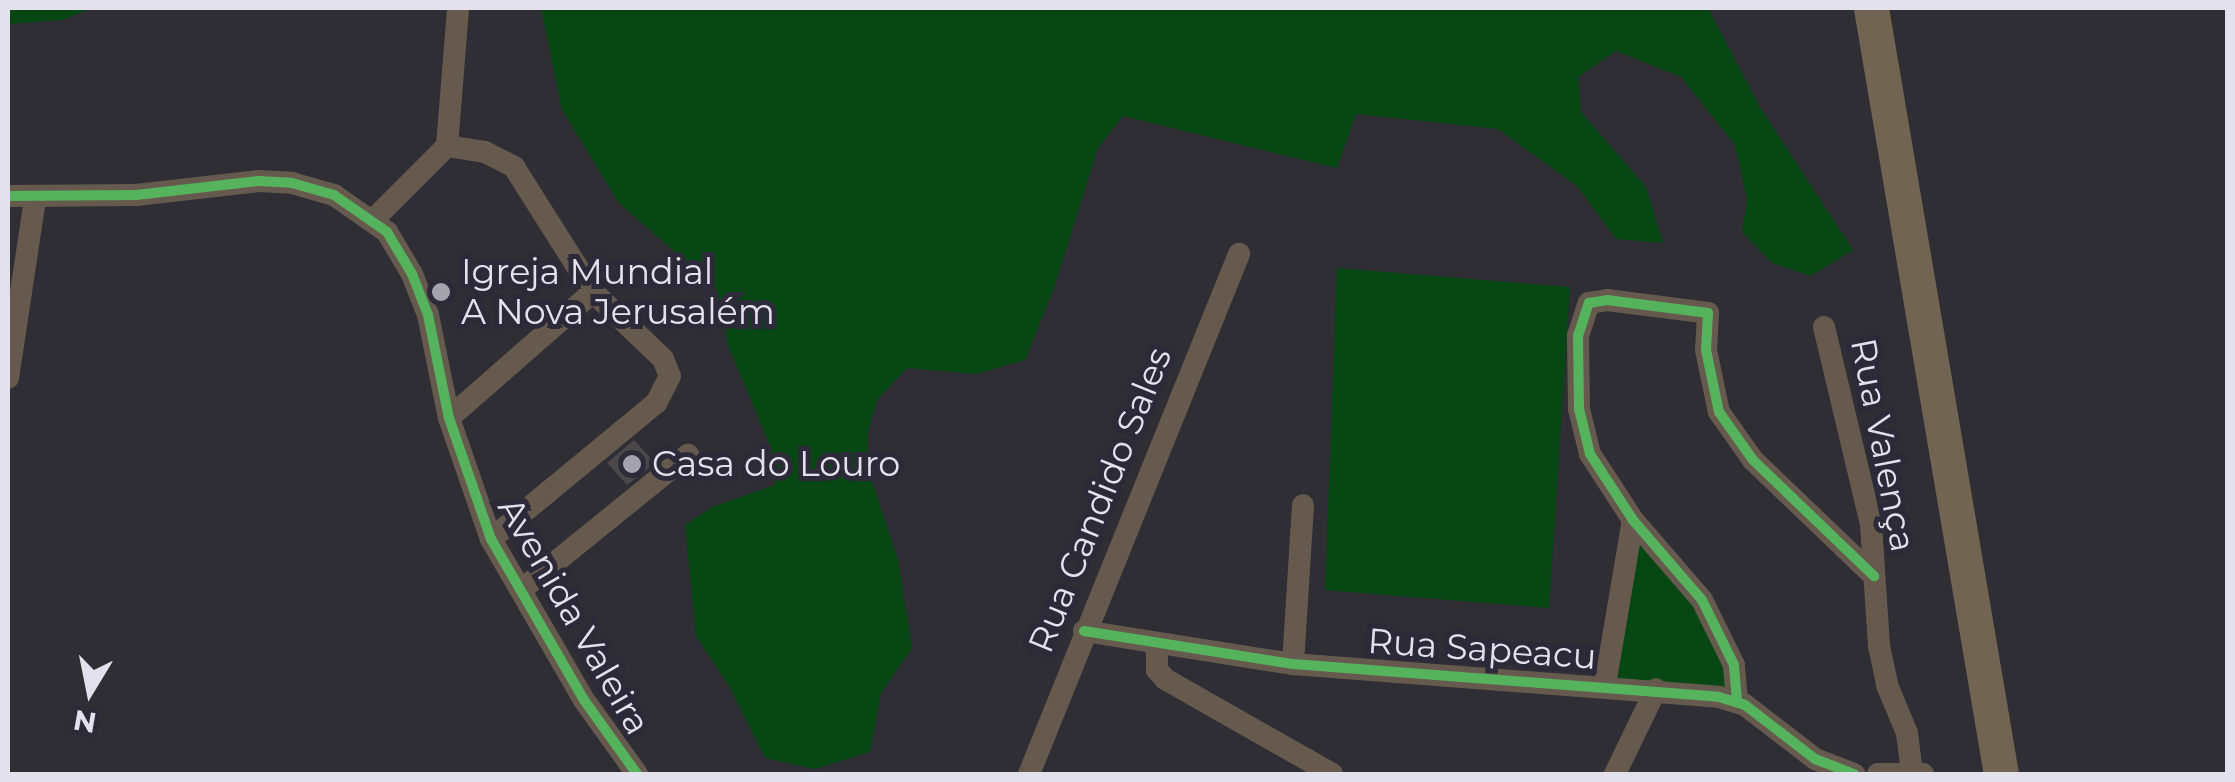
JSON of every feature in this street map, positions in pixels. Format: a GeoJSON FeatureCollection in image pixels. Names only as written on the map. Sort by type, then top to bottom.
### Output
{"type":"FeatureCollection","features":[{"type":"Feature","properties":{"kind":"main road"},"geometry":{"type":"LineString","coordinates":[[1871,8],[2001,774]]}},
{"type":"Feature","properties":{"kind":"street"},"geometry":{"type":"LineString","coordinates":[[373,220],[447,146],[458,8]]}},
{"type":"Feature","properties":{"kind":"street"},"geometry":{"type":"LineString","coordinates":[[447,146],[485,152],[514,167],[593,292],[668,367],[670,383],[656,403],[491,539]]}},
{"type":"Feature","properties":{"kind":"street","name":"Avenida Valeira"},"geometry":{"type":"LineString","coordinates":[[8,196],[35,199],[136,195],[258,181],[292,182],[320,187],[373,220],[397,246],[428,315],[449,418],[491,539],[584,700],[638,774]]}},
{"type":"Feature","properties":{"kind":"street"},"geometry":{"type":"LineString","coordinates":[[8,378],[35,199]]}},
{"type":"Feature","properties":{"kind":"street","name":"Rua Candido Sales"},"geometry":{"type":"LineString","coordinates":[[1028,774],[1239,254]]}},
{"type":"Feature","properties":{"kind":"street"},"geometry":{"type":"LineString","coordinates":[[449,418],[593,292]]}},
{"type":"Feature","properties":{"kind":"street","name":"Rua Valença"},"geometry":{"type":"LineString","coordinates":[[1633,520],[1599,473],[1582,432],[1578,336],[1585,310],[1594,300],[1708,313],[1706,350],[1719,412],[1753,460],[1874,576]]}},
{"type":"Feature","properties":{"kind":"street","name":"Rua Valença"},"geometry":{"type":"LineString","coordinates":[[1824,328],[1858,458],[1870,526],[1879,646],[1887,685],[1907,733],[1918,774]]}},
{"type":"Feature","properties":{"kind":"street"},"geometry":{"type":"LineString","coordinates":[[521,590],[688,455]]}},
{"type":"Feature","properties":{"kind":"street"},"geometry":{"type":"LineString","coordinates":[[1293,664],[1303,505]]}},
{"type":"Feature","properties":{"kind":"street"},"geometry":{"type":"LineString","coordinates":[[1604,685],[1633,520]]}},
{"type":"Feature","properties":{"kind":"street"},"geometry":{"type":"LineString","coordinates":[[1633,520],[1702,600],[1719,629],[1734,664],[1737,701]]}},
{"type":"Feature","properties":{"kind":"street","name":"Rua Sapeacu"},"geometry":{"type":"LineString","coordinates":[[1084,631],[1293,664],[1656,689],[1737,701],[1815,759],[1854,774]]}},
{"type":"Feature","properties":{"kind":"street"},"geometry":{"type":"LineString","coordinates":[[1157,645],[1157,670],[1165,679],[1332,774]]}},
{"type":"Feature","properties":{"kind":"street"},"geometry":{"type":"LineString","coordinates":[[1620,773],[1656,689]]}},
{"type":"Feature","properties":{"kind":"street"},"geometry":{"type":"LineString","coordinates":[[1880,774],[1918,774]]}},
{"type":"Feature","properties":{"kind":"green space"},"geometry":{"type":"Polygon","coordinates":[[[8,8],[92,8],[63,20],[8,24],[8,8]]]}},
{"type":"Feature","properties":{"kind":"green space"},"geometry":{"type":"Polygon","coordinates":[[[541,8],[1708,8],[1761,109],[1853,250],[1811,276],[1772,263],[1742,232],[1747,199],[1735,145],[1681,77],[1616,51],[1578,77],[1581,112],[1646,187],[1663,243],[1616,239],[1577,186],[1498,129],[1356,114],[1337,168],[1123,116],[1098,148],[1054,288],[1025,360],[976,374],[907,368],[877,400],[868,433],[867,466],[898,560],[912,648],[881,693],[870,752],[815,769],[765,758],[729,686],[696,636],[685,525],[712,507],[775,485],[771,448],[729,348],[716,288],[619,203],[562,110],[541,8]]]}},
{"type":"Feature","properties":{"kind":"green space"},"geometry":{"type":"Polygon","coordinates":[[[1337,268],[1570,287],[1549,608],[1325,590],[1337,268]]]}},
{"type":"Feature","properties":{"kind":"green space"},"geometry":{"type":"Polygon","coordinates":[[[1636,529],[1698,601],[1733,695],[1609,681],[1636,529]]]}},
{"type":"Feature","properties":{"kind":"building","name":"Casa do Louro"},"geometry":{"type":"Polygon","coordinates":[[[634,440],[655,463],[627,485],[607,463],[634,440]]]}},
{"type":"Feature","properties":{"kind":"cycle path"},"geometry":{"type":"LineString","coordinates":[[8,196],[136,195],[258,181],[292,183],[334,195],[387,232],[412,274],[428,315],[449,418],[491,539],[584,700],[637,774]]}},
{"type":"Feature","properties":{"kind":"cycle path"},"geometry":{"type":"LineString","coordinates":[[1737,701],[1734,665],[1702,600],[1633,520],[1590,454],[1579,409],[1578,336],[1589,303],[1607,300],[1708,313],[1706,350],[1719,412],[1753,460],[1874,576]]}},
{"type":"Feature","properties":{"kind":"cycle path"},"geometry":{"type":"LineString","coordinates":[[1084,631],[1293,664],[1719,697],[1745,705],[1815,759],[1854,774]]}},
{"type":"Feature","properties":{"kind":"place","name":"Igreja Mundial A Nova Jerusalém"},"geometry":{"type":"Point","coordinates":[441,292]}},
{"type":"Feature","properties":{"kind":"place","name":"Casa do Louro"},"geometry":{"type":"Point","coordinates":[632,464]}}]}
